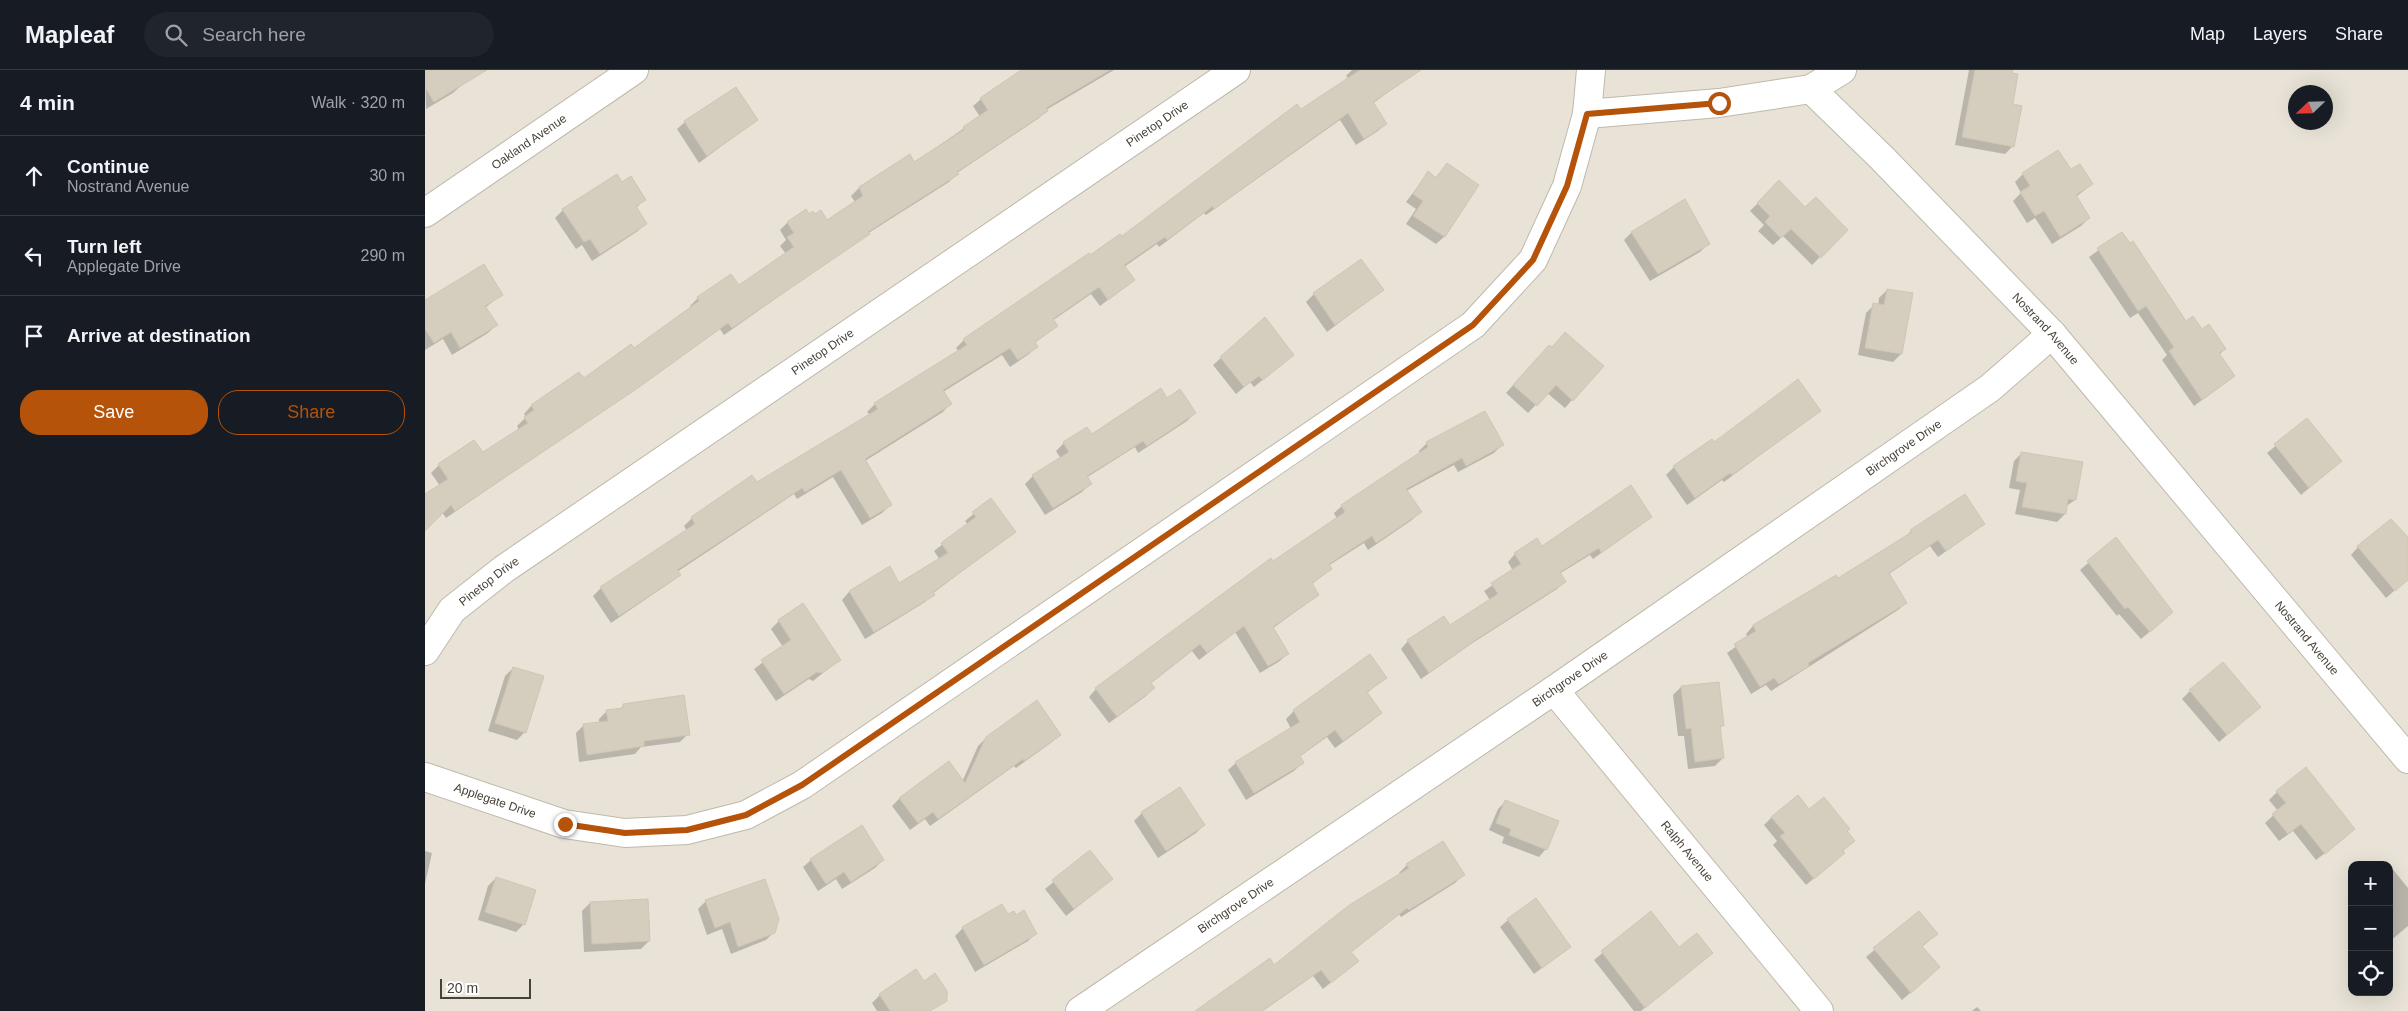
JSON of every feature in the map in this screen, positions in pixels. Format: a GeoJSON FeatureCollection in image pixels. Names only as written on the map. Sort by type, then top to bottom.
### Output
{"type":"FeatureCollection","features":[{"type":"Feature","properties":{"kind":"street","name":"Oakland Avenue"},"geometry":{"type":"LineString","coordinates":[[425,212],[634,70]]}},
{"type":"Feature","properties":{"kind":"street","name":"Pinetop Drive"},"geometry":{"type":"LineString","coordinates":[[425,651],[452,610],[504,569],[1236,70]]}},
{"type":"Feature","properties":{"kind":"street","name":"Applegate Drive"},"geometry":{"type":"LineString","coordinates":[[425,777],[565,824],[625,833],[687,830],[746,815],[802,785],[1473,325],[1533,260],[1567,186],[1587,114],[1591,70]]}},
{"type":"Feature","properties":{"kind":"street"},"geometry":{"type":"LineString","coordinates":[[1587,114],[1719,103],[1811,89],[1842,70]]}},
{"type":"Feature","properties":{"kind":"street","name":"Nostrand Avenue"},"geometry":{"type":"LineString","coordinates":[[1811,89],[1882,158],[2052,334],[2408,759]]}},
{"type":"Feature","properties":{"kind":"street","name":"Birchgrove Drive"},"geometry":{"type":"LineString","coordinates":[[1080,1011],[1554,690],[1990,388],[2052,334]]}},
{"type":"Feature","properties":{"kind":"street","name":"Ralph Avenue"},"geometry":{"type":"LineString","coordinates":[[1554,690],[1819,1011]]}},
{"type":"Feature","properties":{"kind":"shaded area"},"geometry":{"type":"Polygon","coordinates":[[[425,70],[2408,70],[2408,1011],[425,1011],[425,70]]]}},
{"type":"Feature","properties":{"kind":"building"},"geometry":{"type":"Polygon","coordinates":[[[425,70],[487,70],[434,102],[425,87],[425,70]]]}},
{"type":"Feature","properties":{"kind":"building"},"geometry":{"type":"Polygon","coordinates":[[[1021,70],[1110,70],[1046,108],[1048,111],[957,172],[959,174],[868,232],[870,234],[732,328],[728,323],[635,390],[455,511],[451,505],[425,531],[425,494],[448,479],[438,464],[474,440],[483,452],[528,423],[524,417],[534,410],[531,405],[579,372],[584,378],[631,344],[634,348],[699,301],[697,297],[731,274],[739,285],[794,247],[787,237],[794,233],[787,222],[806,209],[809,214],[813,211],[815,214],[821,210],[827,220],[863,196],[859,187],[910,154],[914,162],[965,129],[963,127],[988,110],[980,98],[1021,70]]]}},
{"type":"Feature","properties":{"kind":"building"},"geometry":{"type":"Polygon","coordinates":[[[1360,70],[1421,70],[1373,102],[1387,124],[1364,139],[1348,113],[1214,209],[1213,206],[1167,240],[1165,237],[1124,265],[1135,280],[1108,300],[1099,287],[1053,319],[1058,326],[1035,342],[1038,347],[1018,360],[1010,348],[943,390],[952,404],[865,459],[892,505],[870,518],[841,470],[805,492],[802,488],[677,570],[681,575],[619,616],[600,587],[695,524],[691,517],[752,475],[757,482],[878,409],[874,403],[967,345],[963,339],[1089,253],[1090,255],[1120,234],[1122,236],[1297,104],[1301,109],[1360,70]]]}},
{"type":"Feature","properties":{"kind":"building"},"geometry":{"type":"Polygon","coordinates":[[[1975,70],[2013,70],[2012,73],[2018,74],[2013,104],[2022,106],[2014,147],[1962,137],[1975,70]]]}},
{"type":"Feature","properties":{"kind":"building"},"geometry":{"type":"Polygon","coordinates":[[[736,87],[758,120],[707,156],[684,121],[736,87]]]}},
{"type":"Feature","properties":{"kind":"building"},"geometry":{"type":"Polygon","coordinates":[[[2058,150],[2071,169],[2080,164],[2093,184],[2076,195],[2090,218],[2060,237],[2044,211],[2035,216],[2020,192],[2030,186],[2022,173],[2058,150]]]}},
{"type":"Feature","properties":{"kind":"building"},"geometry":{"type":"Polygon","coordinates":[[[1447,163],[1479,185],[1445,237],[1413,216],[1423,201],[1413,194],[1428,171],[1436,178],[1447,163]]]}},
{"type":"Feature","properties":{"kind":"building"},"geometry":{"type":"Polygon","coordinates":[[[617,174],[622,182],[631,176],[646,200],[636,206],[647,224],[600,254],[590,239],[584,242],[562,209],[617,174]]]}},
{"type":"Feature","properties":{"kind":"building"},"geometry":{"type":"Polygon","coordinates":[[[1779,180],[1805,207],[1816,197],[1848,230],[1821,258],[1791,229],[1781,238],[1765,222],[1770,216],[1757,203],[1779,180]]]}},
{"type":"Feature","properties":{"kind":"building"},"geometry":{"type":"Polygon","coordinates":[[[1685,199],[1710,244],[1658,274],[1631,232],[1685,199]]]}},
{"type":"Feature","properties":{"kind":"building"},"geometry":{"type":"Polygon","coordinates":[[[2122,232],[2130,243],[2133,241],[2186,321],[2193,316],[2202,329],[2209,324],[2226,349],[2219,353],[2235,376],[2202,400],[2169,351],[2174,347],[2146,306],[2138,311],[2097,248],[2122,232]]]}},
{"type":"Feature","properties":{"kind":"building"},"geometry":{"type":"Polygon","coordinates":[[[1361,259],[1384,290],[1335,325],[1313,293],[1361,259]]]}},
{"type":"Feature","properties":{"kind":"building"},"geometry":{"type":"Polygon","coordinates":[[[484,264],[503,295],[485,306],[498,325],[460,348],[451,332],[434,343],[425,329],[425,300],[484,264]]]}},
{"type":"Feature","properties":{"kind":"building"},"geometry":{"type":"Polygon","coordinates":[[[1887,289],[1913,293],[1902,354],[1865,348],[1873,303],[1884,305],[1887,289]]]}},
{"type":"Feature","properties":{"kind":"building"},"geometry":{"type":"Polygon","coordinates":[[[1265,317],[1294,355],[1263,380],[1259,376],[1244,387],[1220,357],[1265,317]]]}},
{"type":"Feature","properties":{"kind":"building"},"geometry":{"type":"Polygon","coordinates":[[[1565,332],[1604,366],[1573,401],[1556,385],[1537,406],[1513,385],[1549,345],[1552,347],[1565,332]]]}},
{"type":"Feature","properties":{"kind":"building"},"geometry":{"type":"Polygon","coordinates":[[[1798,379],[1821,411],[1732,475],[1730,473],[1695,498],[1673,466],[1712,439],[1714,442],[1798,379]]]}},
{"type":"Feature","properties":{"kind":"building"},"geometry":{"type":"Polygon","coordinates":[[[1161,388],[1167,398],[1180,389],[1196,413],[1147,446],[1143,441],[1087,476],[1092,484],[1053,508],[1032,475],[1069,452],[1063,442],[1087,427],[1092,434],[1161,388]]]}},
{"type":"Feature","properties":{"kind":"building"},"geometry":{"type":"Polygon","coordinates":[[[1485,411],[1504,445],[1466,466],[1462,458],[1406,489],[1422,512],[1376,543],[1372,536],[1329,564],[1332,569],[1312,583],[1319,595],[1273,627],[1289,654],[1268,666],[1244,626],[1207,653],[1200,644],[1151,683],[1155,688],[1117,717],[1095,688],[1271,558],[1273,561],[1345,512],[1341,505],[1428,447],[1426,442],[1485,411]]]}},
{"type":"Feature","properties":{"kind":"building"},"geometry":{"type":"Polygon","coordinates":[[[2307,418],[2342,461],[2309,488],[2274,444],[2307,418]]]}},
{"type":"Feature","properties":{"kind":"building"},"geometry":{"type":"Polygon","coordinates":[[[2021,452],[2083,462],[2076,500],[2068,499],[2066,514],[2022,507],[2027,483],[2016,481],[2021,452]]]}},
{"type":"Feature","properties":{"kind":"building"},"geometry":{"type":"Polygon","coordinates":[[[1631,485],[1652,517],[1601,553],[1599,548],[1560,572],[1566,582],[1480,637],[1429,673],[1407,640],[1444,616],[1450,625],[1498,594],[1491,583],[1521,564],[1514,553],[1537,538],[1542,546],[1631,485]]]}},
{"type":"Feature","properties":{"kind":"building"},"geometry":{"type":"Polygon","coordinates":[[[1965,494],[1985,524],[1946,551],[1938,540],[1889,573],[1907,603],[1808,663],[1809,666],[1779,684],[1774,678],[1760,687],[1734,644],[1756,631],[1753,625],[1836,575],[1838,578],[1912,532],[1910,530],[1965,494]]]}},
{"type":"Feature","properties":{"kind":"building"},"geometry":{"type":"Polygon","coordinates":[[[991,498],[1016,532],[933,592],[935,595],[874,632],[849,591],[890,566],[899,583],[948,553],[941,543],[976,517],[972,512],[991,498]]]}},
{"type":"Feature","properties":{"kind":"building"},"geometry":{"type":"Polygon","coordinates":[[[2391,519],[2408,537],[2408,580],[2395,591],[2357,546],[2391,519]]]}},
{"type":"Feature","properties":{"kind":"building"},"geometry":{"type":"Polygon","coordinates":[[[2116,537],[2173,612],[2150,632],[2128,607],[2125,609],[2087,561],[2116,537]]]}},
{"type":"Feature","properties":{"kind":"building"},"geometry":{"type":"Polygon","coordinates":[[[803,603],[841,660],[822,673],[817,672],[784,694],[761,660],[791,640],[778,620],[803,603]]]}},
{"type":"Feature","properties":{"kind":"building"},"geometry":{"type":"Polygon","coordinates":[[[1370,654],[1387,678],[1367,692],[1382,713],[1343,741],[1335,730],[1300,756],[1304,763],[1254,793],[1235,762],[1300,722],[1293,710],[1370,654]]]}},
{"type":"Feature","properties":{"kind":"building"},"geometry":{"type":"Polygon","coordinates":[[[2223,662],[2261,707],[2227,735],[2189,690],[2223,662]]]}},
{"type":"Feature","properties":{"kind":"building"},"geometry":{"type":"Polygon","coordinates":[[[513,667],[544,676],[526,733],[495,723],[513,667]]]}},
{"type":"Feature","properties":{"kind":"building"},"geometry":{"type":"Polygon","coordinates":[[[1719,682],[1724,726],[1720,726],[1724,758],[1695,762],[1691,728],[1686,729],[1681,686],[1719,682]]]}},
{"type":"Feature","properties":{"kind":"building"},"geometry":{"type":"Polygon","coordinates":[[[684,695],[690,735],[644,741],[644,746],[587,755],[583,724],[608,721],[606,710],[623,708],[623,704],[684,695]]]}},
{"type":"Feature","properties":{"kind":"building"},"geometry":{"type":"Polygon","coordinates":[[[1037,700],[1061,735],[1024,761],[1023,759],[938,819],[933,812],[918,823],[899,798],[949,761],[965,783],[986,737],[1037,700]]]}},
{"type":"Feature","properties":{"kind":"building"},"geometry":{"type":"Polygon","coordinates":[[[2306,767],[2355,829],[2325,854],[2301,824],[2288,834],[2272,814],[2286,803],[2276,791],[2306,767]]]}},
{"type":"Feature","properties":{"kind":"building"},"geometry":{"type":"Polygon","coordinates":[[[1180,787],[1205,825],[1166,851],[1141,812],[1180,787]]]}},
{"type":"Feature","properties":{"kind":"building"},"geometry":{"type":"Polygon","coordinates":[[[1798,795],[1809,809],[1824,797],[1850,829],[1847,831],[1855,841],[1842,851],[1845,853],[1814,879],[1780,836],[1785,833],[1771,817],[1798,795]]]}},
{"type":"Feature","properties":{"kind":"building"},"geometry":{"type":"Polygon","coordinates":[[[1505,800],[1559,821],[1547,850],[1509,835],[1511,829],[1496,823],[1505,800]]]}},
{"type":"Feature","properties":{"kind":"building"},"geometry":{"type":"Polygon","coordinates":[[[862,825],[884,860],[851,882],[844,872],[826,884],[810,859],[862,825]]]}},
{"type":"Feature","properties":{"kind":"building"},"geometry":{"type":"Polygon","coordinates":[[[1443,841],[1465,875],[1409,910],[1407,908],[1351,952],[1359,961],[1331,983],[1321,970],[1262,1011],[1195,1011],[1270,958],[1274,965],[1348,906],[1409,868],[1406,864],[1443,841]]]}},
{"type":"Feature","properties":{"kind":"building"},"geometry":{"type":"Polygon","coordinates":[[[1090,850],[1113,879],[1074,909],[1052,880],[1090,850]]]}},
{"type":"Feature","properties":{"kind":"building"},"geometry":{"type":"Polygon","coordinates":[[[496,877],[536,890],[525,925],[485,912],[496,877]]]}},
{"type":"Feature","properties":{"kind":"building"},"geometry":{"type":"Polygon","coordinates":[[[765,879],[779,919],[775,933],[738,947],[730,922],[715,928],[705,900],[765,879]]]}},
{"type":"Feature","properties":{"kind":"building"},"geometry":{"type":"Polygon","coordinates":[[[1536,898],[1571,947],[1542,968],[1507,919],[1536,898]]]}},
{"type":"Feature","properties":{"kind":"building"},"geometry":{"type":"Polygon","coordinates":[[[648,899],[650,941],[592,944],[590,902],[648,899]]]}},
{"type":"Feature","properties":{"kind":"building"},"geometry":{"type":"Polygon","coordinates":[[[1002,904],[1008,914],[1014,911],[1016,915],[1024,910],[1037,934],[984,965],[962,927],[1002,904]]]}},
{"type":"Feature","properties":{"kind":"building"},"geometry":{"type":"Polygon","coordinates":[[[1651,911],[1679,947],[1697,933],[1713,953],[1645,1008],[1601,951],[1651,911]]]}},
{"type":"Feature","properties":{"kind":"building"},"geometry":{"type":"Polygon","coordinates":[[[1919,911],[1938,934],[1922,946],[1940,967],[1911,993],[1873,948],[1919,911]]]}},
{"type":"Feature","properties":{"kind":"building"},"geometry":{"type":"Polygon","coordinates":[[[916,969],[924,981],[935,973],[947,991],[947,1001],[930,1011],[890,1011],[879,994],[916,969]]]}},
{"type":"Feature","properties":{"kind":"route"},"geometry":{"type":"LineString","coordinates":[[565,824],[625,833],[687,830],[746,815],[802,785],[1473,325],[1533,260],[1567,186],[1587,114],[1719,103]]}}]}
